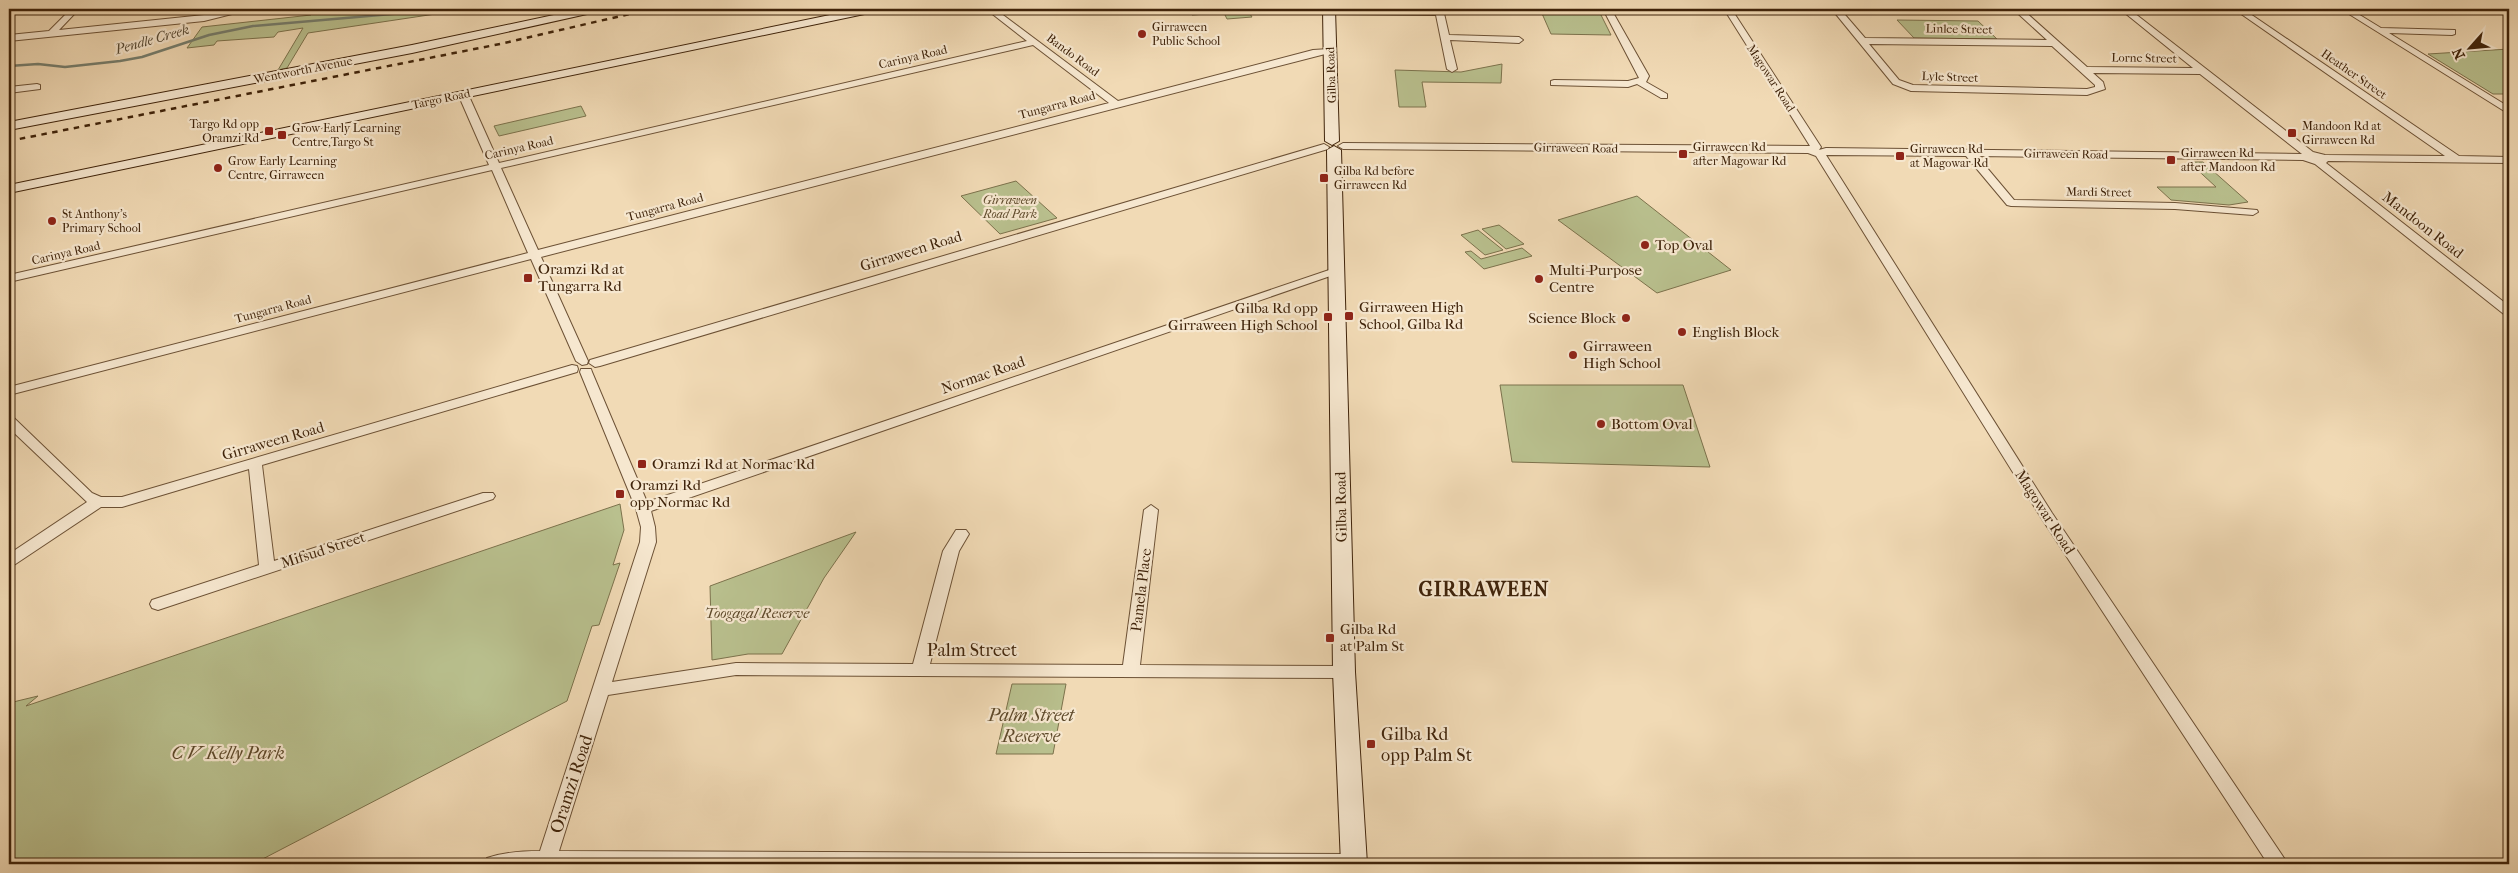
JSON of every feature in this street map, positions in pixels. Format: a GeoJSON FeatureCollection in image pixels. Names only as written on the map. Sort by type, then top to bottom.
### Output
{"type":"FeatureCollection","features":[{"type":"Feature","properties":{"kind":"main road","name":"Wentworth Avenue"},"geometry":{"type":"LineString","coordinates":[[9,126],[412,49],[565,12],[596,9]]}},
{"type":"Feature","properties":{"kind":"main road","name":"Targo Road"},"geometry":{"type":"LineString","coordinates":[[464,94],[874,9]]}},
{"type":"Feature","properties":{"kind":"street"},"geometry":{"type":"LineString","coordinates":[[51,34],[75,9]]}},
{"type":"Feature","properties":{"kind":"street"},"geometry":{"type":"LineString","coordinates":[[9,38],[204,18],[248,9]]}},
{"type":"Feature","properties":{"kind":"street","name":"Bando Road"},"geometry":{"type":"LineString","coordinates":[[990,9],[1117,104]]}},
{"type":"Feature","properties":{"kind":"street"},"geometry":{"type":"LineString","coordinates":[[1607,9],[1644,76],[1640,82]]}},
{"type":"Feature","properties":{"kind":"street"},"geometry":{"type":"LineString","coordinates":[[1728,9],[1837,10]]}},
{"type":"Feature","properties":{"kind":"street","name":"Magowar Road"},"geometry":{"type":"LineString","coordinates":[[1728,9],[2047,516],[2278,864]]}},
{"type":"Feature","properties":{"kind":"street"},"geometry":{"type":"LineString","coordinates":[[2017,9],[2101,86],[2098,90]]}},
{"type":"Feature","properties":{"kind":"street","name":"Mandoon Road"},"geometry":{"type":"LineString","coordinates":[[2124,9],[2509,312]]}},
{"type":"Feature","properties":{"kind":"street","name":"Heather Street"},"geometry":{"type":"LineString","coordinates":[[2238,9],[2456,159]]}},
{"type":"Feature","properties":{"kind":"street"},"geometry":{"type":"LineString","coordinates":[[2345,9],[2509,111]]}},
{"type":"Feature","properties":{"kind":"street"},"geometry":{"type":"LineString","coordinates":[[1329,10],[1440,11],[1452,69]]}},
{"type":"Feature","properties":{"kind":"street","name":"Gilba Road"},"geometry":{"type":"LineString","coordinates":[[1329,10],[1344,672],[1354,863]]}},
{"type":"Feature","properties":{"kind":"street","name":"Lyle Street"},"geometry":{"type":"LineString","coordinates":[[1837,10],[1894,80],[1915,89],[2088,92],[2098,90],[2112,96]]}},
{"type":"Feature","properties":{"kind":"street"},"geometry":{"type":"LineString","coordinates":[[2381,30],[2452,32]]}},
{"type":"Feature","properties":{"kind":"street"},"geometry":{"type":"LineString","coordinates":[[1445,37],[1520,40]]}},
{"type":"Feature","properties":{"kind":"street","name":"Linlee Street"},"geometry":{"type":"LineString","coordinates":[[1864,41],[2054,43]]}},
{"type":"Feature","properties":{"kind":"street","name":"Carinya Road"},"geometry":{"type":"LineString","coordinates":[[9,279],[1034,42]]}},
{"type":"Feature","properties":{"kind":"street","name":"Tungarra Road"},"geometry":{"type":"LineString","coordinates":[[9,391],[1313,53],[1329,52]]}},
{"type":"Feature","properties":{"kind":"street","name":"Lorne Street"},"geometry":{"type":"LineString","coordinates":[[2084,70],[2204,71]]}},
{"type":"Feature","properties":{"kind":"street"},"geometry":{"type":"LineString","coordinates":[[1554,83],[1628,84],[1640,82],[1664,96]]}},
{"type":"Feature","properties":{"kind":"street"},"geometry":{"type":"LineString","coordinates":[[9,90],[37,86]]}},
{"type":"Feature","properties":{"kind":"street","name":"Oramzi Road"},"geometry":{"type":"LineString","coordinates":[[464,94],[584,366],[643,509],[648,527],[648,542],[547,859]]}},
{"type":"Feature","properties":{"kind":"street","name":"Targo Road"},"geometry":{"type":"LineString","coordinates":[[9,189],[464,94]]}},
{"type":"Feature","properties":{"kind":"street","name":"Girraween Road"},"geometry":{"type":"LineString","coordinates":[[98,502],[122,502],[1333,146],[2509,160]]}},
{"type":"Feature","properties":{"kind":"street","name":"Mardi Street"},"geometry":{"type":"LineString","coordinates":[[1968,153],[2011,203],[2175,206],[2253,212]]}},
{"type":"Feature","properties":{"kind":"street","name":"Normac Road"},"geometry":{"type":"LineString","coordinates":[[643,509],[1335,271]]}},
{"type":"Feature","properties":{"kind":"street"},"geometry":{"type":"LineString","coordinates":[[9,422],[87,496],[98,502],[9,561]]}},
{"type":"Feature","properties":{"kind":"street"},"geometry":{"type":"LineString","coordinates":[[255,463],[267,568]]}},
{"type":"Feature","properties":{"kind":"street","name":"Mifsud Street"},"geometry":{"type":"LineString","coordinates":[[158,604],[488,496]]}},
{"type":"Feature","properties":{"kind":"street","name":"Pamela Place"},"geometry":{"type":"LineString","coordinates":[[1131,670],[1152,510]]}},
{"type":"Feature","properties":{"kind":"street"},"geometry":{"type":"LineString","coordinates":[[920,670],[951,551],[961,534]]}},
{"type":"Feature","properties":{"kind":"street","name":"Palm Street"},"geometry":{"type":"LineString","coordinates":[[600,690],[736,670],[1344,672]]}},
{"type":"Feature","properties":{"kind":"street"},"geometry":{"type":"LineString","coordinates":[[494,864],[517,859],[1354,863]]}},
{"type":"Feature","properties":{"kind":"green space"},"geometry":{"type":"Polygon","coordinates":[[[469,9],[308,33],[287,68],[278,70],[303,28],[278,32],[274,37],[217,41],[214,45],[187,48],[202,27],[311,15],[314,10],[469,9]]]}},
{"type":"Feature","properties":{"kind":"green space"},"geometry":{"type":"Polygon","coordinates":[[[1198,9],[1263,9],[1265,12],[1250,14],[1252,17],[1227,19],[1224,13],[1192,15],[1190,11],[1198,9]]]}},
{"type":"Feature","properties":{"kind":"green space"},"geometry":{"type":"Polygon","coordinates":[[[1540,9],[1598,9],[1611,35],[1551,34],[1540,9]]]}},
{"type":"Feature","properties":{"kind":"green space"},"geometry":{"type":"Polygon","coordinates":[[[1897,20],[1978,21],[1997,39],[1914,38],[1897,20]]]}},
{"type":"Feature","properties":{"kind":"green space"},"geometry":{"type":"Polygon","coordinates":[[[2509,49],[2509,94],[2493,94],[2428,54],[2509,49]]]}},
{"type":"Feature","properties":{"kind":"green space"},"geometry":{"type":"Polygon","coordinates":[[[1502,64],[1501,83],[1422,82],[1426,107],[1399,107],[1395,70],[1461,72],[1502,64]]]}},
{"type":"Feature","properties":{"kind":"green space"},"geometry":{"type":"Polygon","coordinates":[[[581,106],[586,116],[499,136],[494,126],[581,106]]]}},
{"type":"Feature","properties":{"kind":"green space"},"geometry":{"type":"Polygon","coordinates":[[[2189,162],[2203,162],[2248,202],[2229,205],[2171,200],[2157,187],[2216,187],[2189,162]]]}},
{"type":"Feature","properties":{"kind":"green space","name":"Girraween Road Park"},"geometry":{"type":"Polygon","coordinates":[[[1016,181],[1057,218],[1000,234],[961,196],[1016,181]]]}},
{"type":"Feature","properties":{"kind":"green space","name":"Top Oval"},"geometry":{"type":"Polygon","coordinates":[[[1637,196],[1731,270],[1657,293],[1558,220],[1637,196]]]}},
{"type":"Feature","properties":{"kind":"green space"},"geometry":{"type":"Polygon","coordinates":[[[1499,225],[1524,244],[1506,249],[1482,229],[1499,225]]]}},
{"type":"Feature","properties":{"kind":"green space"},"geometry":{"type":"Polygon","coordinates":[[[1478,230],[1503,250],[1485,255],[1461,235],[1478,230]]]}},
{"type":"Feature","properties":{"kind":"green space"},"geometry":{"type":"Polygon","coordinates":[[[1522,248],[1532,256],[1484,269],[1465,252],[1471,251],[1481,259],[1522,248]]]}},
{"type":"Feature","properties":{"kind":"green space","name":"Bottom Oval"},"geometry":{"type":"Polygon","coordinates":[[[1500,385],[1683,385],[1710,467],[1512,462],[1500,385]]]}},
{"type":"Feature","properties":{"kind":"green space","name":"C V Kelly Park"},"geometry":{"type":"Polygon","coordinates":[[[620,504],[624,530],[613,565],[620,563],[599,625],[592,626],[567,701],[253,864],[9,864],[9,703],[38,696],[26,706],[620,504]]]}},
{"type":"Feature","properties":{"kind":"green space","name":"Toogagal Reserve"},"geometry":{"type":"Polygon","coordinates":[[[856,532],[824,578],[782,654],[748,654],[712,660],[710,586],[856,532]]]}},
{"type":"Feature","properties":{"kind":"green space","name":"Palm Street Reserve"},"geometry":{"type":"Polygon","coordinates":[[[1012,684],[1066,684],[1053,754],[996,754],[1012,684]]]}},
{"type":"Feature","properties":{"kind":"waterway","name":"Pendle Creek"},"geometry":{"type":"LineString","coordinates":[[9,66],[38,64],[65,67],[120,61],[142,57],[209,35],[253,26],[449,9]]}},
{"type":"Feature","properties":{"kind":"railway"},"geometry":{"type":"LineString","coordinates":[[9,141],[500,44],[651,9]]}},
{"type":"Feature","properties":{"kind":"place","name":"Girraween Public School"},"geometry":{"type":"Point","coordinates":[1142,34]}},
{"type":"Feature","properties":{"kind":"place","name":"Targo Rd opp Oramzi Rd"},"geometry":{"type":"Point","coordinates":[269,131]}},
{"type":"Feature","properties":{"kind":"place","name":"Mandoon Rd at Girraween Rd"},"geometry":{"type":"Point","coordinates":[2292,133]}},
{"type":"Feature","properties":{"kind":"place","name":"Grow Early Learning Centre,Targo St"},"geometry":{"type":"Point","coordinates":[282,135]}},
{"type":"Feature","properties":{"kind":"place","name":"Girraween Rd after Magowar Rd"},"geometry":{"type":"Point","coordinates":[1683,154]}},
{"type":"Feature","properties":{"kind":"place","name":"Girraween Rd at Magowar Rd"},"geometry":{"type":"Point","coordinates":[1900,156]}},
{"type":"Feature","properties":{"kind":"place","name":"Girraween Rd after Mandoon Rd"},"geometry":{"type":"Point","coordinates":[2171,160]}},
{"type":"Feature","properties":{"kind":"place","name":"Grow Early Learning Centre, Girraween"},"geometry":{"type":"Point","coordinates":[218,168]}},
{"type":"Feature","properties":{"kind":"place","name":"Gilba Rd before Girraween Rd"},"geometry":{"type":"Point","coordinates":[1324,178]}},
{"type":"Feature","properties":{"kind":"place","name":"St Anthony's Primary School"},"geometry":{"type":"Point","coordinates":[52,221]}},
{"type":"Feature","properties":{"kind":"place","name":"Top Oval"},"geometry":{"type":"Point","coordinates":[1645,245]}},
{"type":"Feature","properties":{"kind":"place","name":"Oramzi Rd at Tungarra Rd"},"geometry":{"type":"Point","coordinates":[528,278]}},
{"type":"Feature","properties":{"kind":"place","name":"Multi-Purpose Centre"},"geometry":{"type":"Point","coordinates":[1539,279]}},
{"type":"Feature","properties":{"kind":"place","name":"Girraween High School, Gilba Rd"},"geometry":{"type":"Point","coordinates":[1349,316]}},
{"type":"Feature","properties":{"kind":"place","name":"Gilba Rd opp Girraween High School"},"geometry":{"type":"Point","coordinates":[1328,317]}},
{"type":"Feature","properties":{"kind":"place","name":"Science Block"},"geometry":{"type":"Point","coordinates":[1626,318]}},
{"type":"Feature","properties":{"kind":"place","name":"English Block"},"geometry":{"type":"Point","coordinates":[1682,332]}},
{"type":"Feature","properties":{"kind":"place","name":"Girraween High School"},"geometry":{"type":"Point","coordinates":[1573,355]}},
{"type":"Feature","properties":{"kind":"place","name":"Bottom Oval"},"geometry":{"type":"Point","coordinates":[1601,424]}},
{"type":"Feature","properties":{"kind":"place","name":"Oramzi Rd at Normac Rd"},"geometry":{"type":"Point","coordinates":[642,464]}},
{"type":"Feature","properties":{"kind":"place","name":"Oramzi Rd opp Normac Rd"},"geometry":{"type":"Point","coordinates":[620,494]}},
{"type":"Feature","properties":{"kind":"place","name":"Gilba Rd at Palm St"},"geometry":{"type":"Point","coordinates":[1330,638]}},
{"type":"Feature","properties":{"kind":"place","name":"Gilba Rd opp Palm St"},"geometry":{"type":"Point","coordinates":[1371,744]}},
{"type":"Feature","properties":{"kind":"district","name":"GIRRAWEEN"},"geometry":{"type":"Point","coordinates":[1484,589]}}]}
